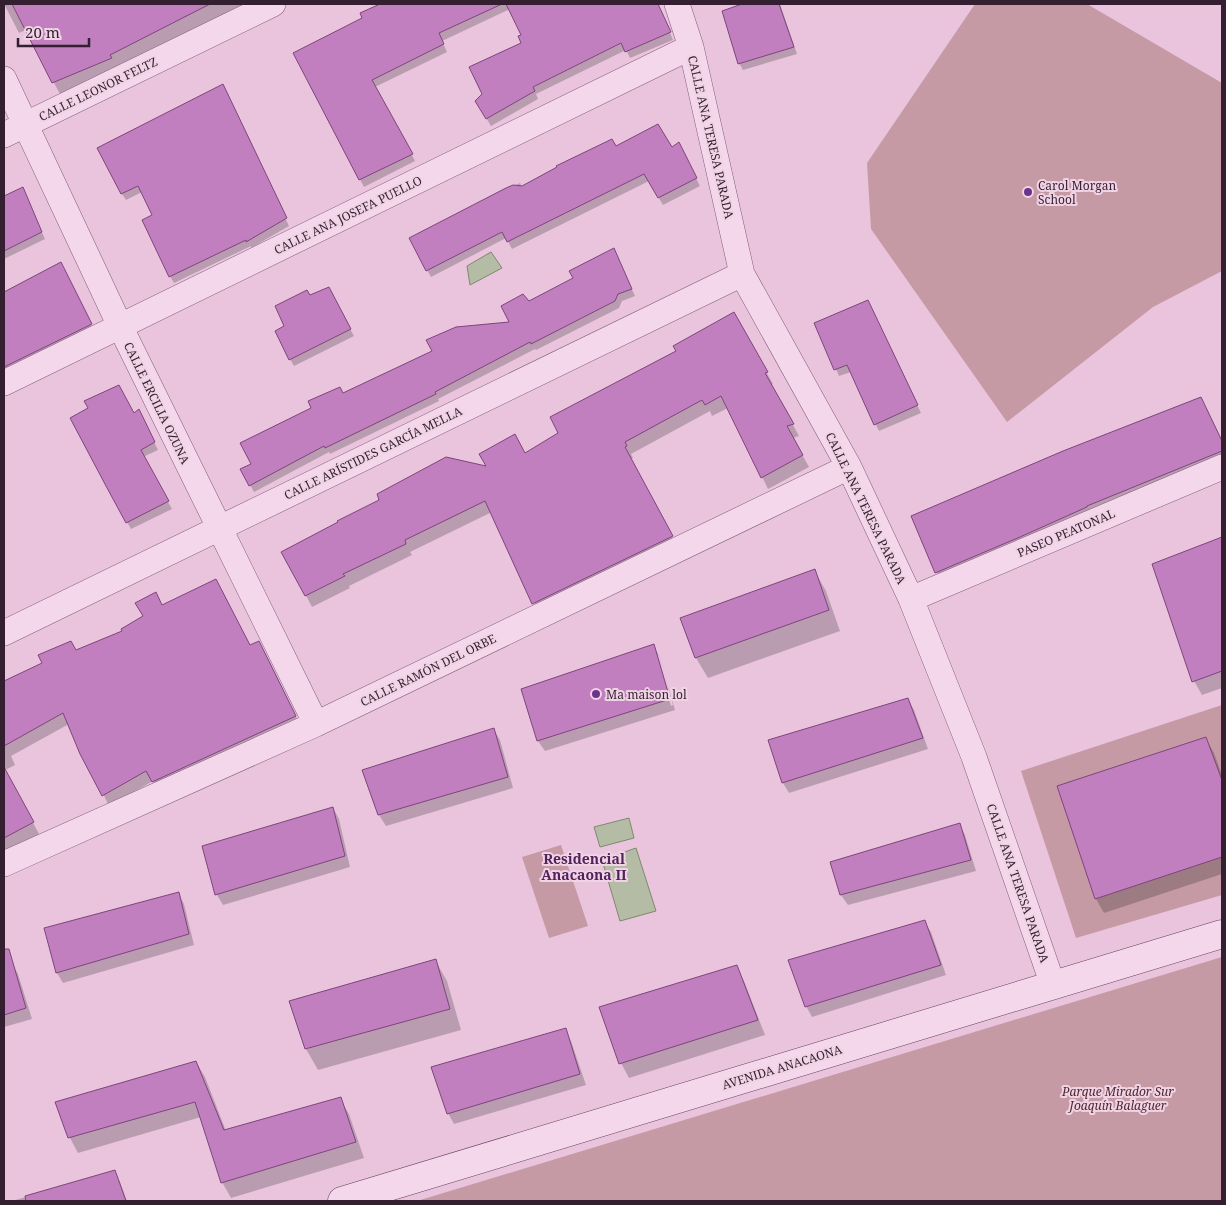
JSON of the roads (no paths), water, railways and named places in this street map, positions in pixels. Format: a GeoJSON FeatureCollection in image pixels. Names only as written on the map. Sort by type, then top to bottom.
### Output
{"type":"FeatureCollection","features":[{"type":"Feature","properties":{"kind":"main road","name":"AVENIDA ANACAONA"},"geometry":{"type":"LineString","coordinates":[[342,1201],[1222,934]]}},
{"type":"Feature","properties":{"kind":"street","name":"CALLE LEONOR FELTZ"},"geometry":{"type":"LineString","coordinates":[[15,130],[273,4]]}},
{"type":"Feature","properties":{"kind":"street","name":"CALLE ANA TERESA PARADA"},"geometry":{"type":"LineString","coordinates":[[677,4],[691,47],[742,274],[849,466],[911,599],[974,757],[1054,985]]}},
{"type":"Feature","properties":{"kind":"street","name":"CALLE ANA JOSEFA PUELLO"},"geometry":{"type":"LineString","coordinates":[[4,383],[691,47]]}},
{"type":"Feature","properties":{"kind":"street","name":"CALLE ERCILIA OZUNA"},"geometry":{"type":"LineString","coordinates":[[4,78],[15,130],[120,326],[316,724]]}},
{"type":"Feature","properties":{"kind":"street","name":"CALLE ARÍSTIDES GARCÍA MELLA"},"geometry":{"type":"LineString","coordinates":[[4,633],[742,274]]}},
{"type":"Feature","properties":{"kind":"street","name":"CALLE RAMÓN DEL ORBE"},"geometry":{"type":"LineString","coordinates":[[4,864],[316,724],[849,466]]}},
{"type":"Feature","properties":{"kind":"street","name":"PASEO PEATONAL"},"geometry":{"type":"LineString","coordinates":[[911,599],[1222,467]]}},
{"type":"Feature","properties":{"kind":"place","name":"Carol Morgan School"},"geometry":{"type":"Point","coordinates":[1028,192]}},
{"type":"Feature","properties":{"kind":"place","name":"Ma maison lol"},"geometry":{"type":"Point","coordinates":[596,694]}},
{"type":"Feature","properties":{"kind":"district","name":"Residencial Anacaona II"},"geometry":{"type":"Point","coordinates":[584,866]}},
{"type":"Feature","properties":{"kind":"park label","name":"Parque Mirador Sur Joaquín Balaguer"},"geometry":{"type":"Point","coordinates":[1118,1098]}}]}
